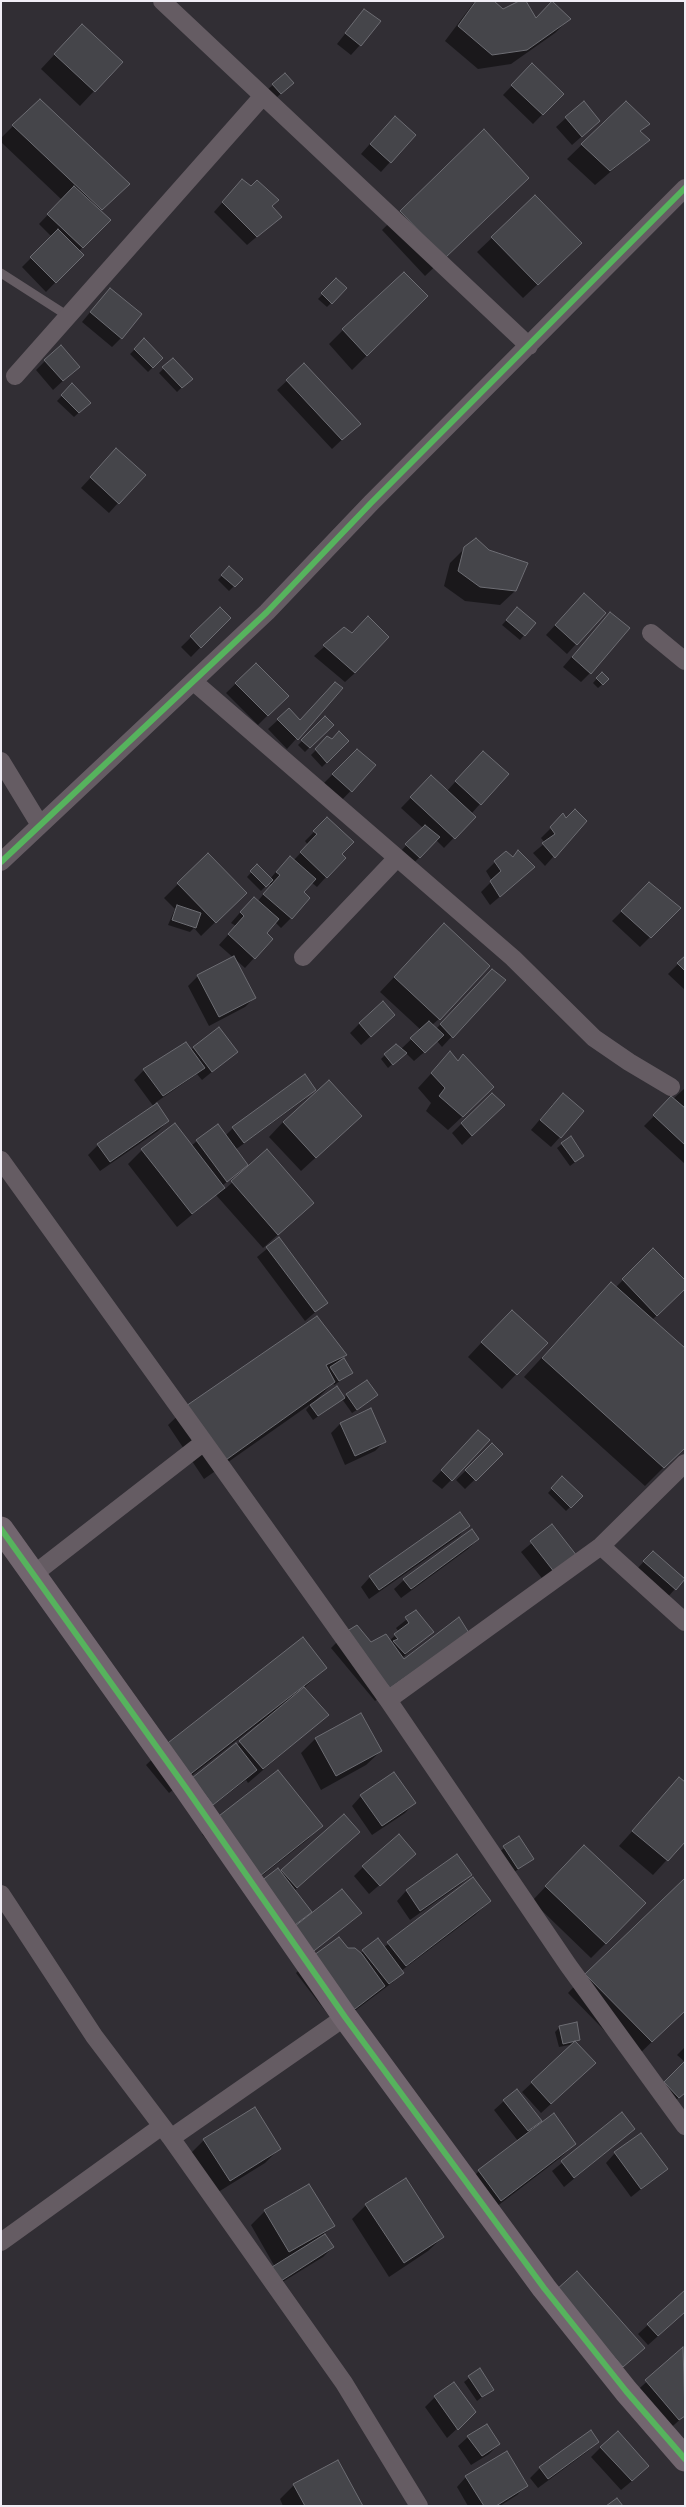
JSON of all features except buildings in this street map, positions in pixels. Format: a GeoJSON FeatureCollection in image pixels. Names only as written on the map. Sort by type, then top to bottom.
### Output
{"type":"FeatureCollection","features":[{"type":"Feature","properties":{"kind":"street"},"geometry":{"type":"LineString","coordinates":[[162,1],[528,346]]}},
{"type":"Feature","properties":{"kind":"street"},"geometry":{"type":"LineString","coordinates":[[15,376],[262,97]]}},
{"type":"Feature","properties":{"kind":"street"},"geometry":{"type":"LineString","coordinates":[[1,862],[267,612],[371,503],[685,188]]}},
{"type":"Feature","properties":{"kind":"street"},"geometry":{"type":"LineString","coordinates":[[651,633],[685,661]]}},
{"type":"Feature","properties":{"kind":"street"},"geometry":{"type":"LineString","coordinates":[[194,682],[513,958],[594,1038],[671,1087]]}},
{"type":"Feature","properties":{"kind":"street"},"geometry":{"type":"LineString","coordinates":[[1,761],[40,825]]}},
{"type":"Feature","properties":{"kind":"street"},"geometry":{"type":"LineString","coordinates":[[303,958],[397,858]]}},
{"type":"Feature","properties":{"kind":"street"},"geometry":{"type":"LineString","coordinates":[[1,1160],[388,1700],[568,1965],[685,2126]]}},
{"type":"Feature","properties":{"kind":"street"},"geometry":{"type":"LineString","coordinates":[[34,1574],[204,1442]]}},
{"type":"Feature","properties":{"kind":"street"},"geometry":{"type":"LineString","coordinates":[[388,1700],[601,1546],[685,1463]]}},
{"type":"Feature","properties":{"kind":"street"},"geometry":{"type":"LineString","coordinates":[[1,1529],[186,1788],[345,2017],[544,2288],[626,2391],[685,2459]]}},
{"type":"Feature","properties":{"kind":"street"},"geometry":{"type":"LineString","coordinates":[[601,1546],[685,1622]]}},
{"type":"Feature","properties":{"kind":"street"},"geometry":{"type":"LineString","coordinates":[[1,1894],[94,2036],[167,2132],[344,2382],[419,2506]]}},
{"type":"Feature","properties":{"kind":"street"},"geometry":{"type":"LineString","coordinates":[[1,2242],[345,2017]]}},
{"type":"Feature","properties":{"kind":"lane"},"geometry":{"type":"LineString","coordinates":[[1,273],[68,316]]}},
{"type":"Feature","properties":{"kind":"cycle path"},"geometry":{"type":"LineString","coordinates":[[1,862],[267,612],[371,503],[685,188]]}},
{"type":"Feature","properties":{"kind":"cycle path"},"geometry":{"type":"LineString","coordinates":[[1,1529],[186,1788],[345,2017],[544,2288],[626,2391],[685,2459]]}}]}
